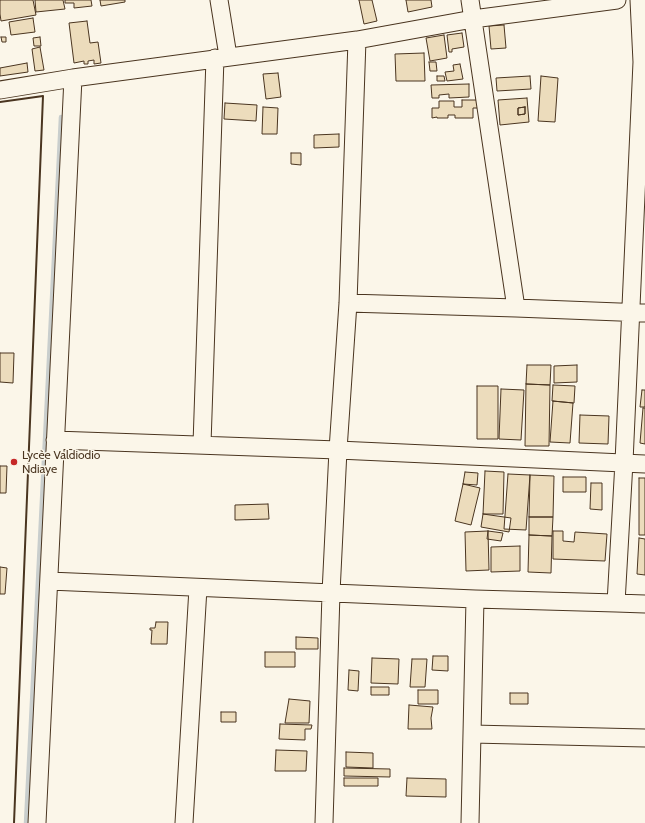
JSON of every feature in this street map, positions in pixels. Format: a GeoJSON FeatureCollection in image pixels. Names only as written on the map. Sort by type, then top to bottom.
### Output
{"type":"FeatureCollection","features":[{"type":"Feature","properties":{"kind":"street"},"geometry":{"type":"LineString","coordinates":[[202,444],[221,57],[219,0]]}},
{"type":"Feature","properties":{"kind":"street"},"geometry":{"type":"LineString","coordinates":[[470,0],[516,308]]}},
{"type":"Feature","properties":{"kind":"street"},"geometry":{"type":"LineString","coordinates":[[0,90],[221,57],[357,40],[473,19],[616,0]]}},
{"type":"Feature","properties":{"kind":"street"},"geometry":{"type":"LineString","coordinates":[[616,603],[624,462],[638,313],[644,62],[639,0]]}},
{"type":"Feature","properties":{"kind":"street"},"geometry":{"type":"LineString","coordinates":[[324,823],[331,593],[338,450],[348,303],[357,40]]}},
{"type":"Feature","properties":{"kind":"street"},"geometry":{"type":"LineString","coordinates":[[37,823],[73,78]]}},
{"type":"Feature","properties":{"kind":"street"},"geometry":{"type":"LineString","coordinates":[[348,303],[638,313]]}},
{"type":"Feature","properties":{"kind":"street"},"geometry":{"type":"LineString","coordinates":[[56,440],[202,444],[645,464]]}},
{"type":"Feature","properties":{"kind":"street"},"geometry":{"type":"LineString","coordinates":[[49,581],[475,599],[645,604]]}},
{"type":"Feature","properties":{"kind":"street"},"geometry":{"type":"LineString","coordinates":[[184,823],[198,588]]}},
{"type":"Feature","properties":{"kind":"street"},"geometry":{"type":"LineString","coordinates":[[470,823],[475,599]]}},
{"type":"Feature","properties":{"kind":"street"},"geometry":{"type":"LineString","coordinates":[[472,734],[645,738]]}},
{"type":"Feature","properties":{"kind":"building"},"geometry":{"type":"Polygon","coordinates":[[[0,0],[33,0],[36,15],[1,21],[0,0]]]}},
{"type":"Feature","properties":{"kind":"building"},"geometry":{"type":"Polygon","coordinates":[[[35,0],[63,0],[65,9],[36,12],[35,0]]]}},
{"type":"Feature","properties":{"kind":"building"},"geometry":{"type":"Polygon","coordinates":[[[65,0],[91,0],[92,6],[74,8],[74,3],[65,3],[65,0]]]}},
{"type":"Feature","properties":{"kind":"building"},"geometry":{"type":"Polygon","coordinates":[[[100,0],[125,0],[125,2],[101,6],[100,0]]]}},
{"type":"Feature","properties":{"kind":"building"},"geometry":{"type":"Polygon","coordinates":[[[359,0],[372,0],[377,21],[364,24],[359,0]]]}},
{"type":"Feature","properties":{"kind":"building"},"geometry":{"type":"Polygon","coordinates":[[[406,0],[431,0],[432,7],[408,12],[406,0]]]}},
{"type":"Feature","properties":{"kind":"building"},"geometry":{"type":"Polygon","coordinates":[[[33,18],[35,32],[11,35],[9,22],[33,18]]]}},
{"type":"Feature","properties":{"kind":"building"},"geometry":{"type":"Polygon","coordinates":[[[87,21],[90,43],[98,42],[101,63],[94,64],[94,60],[88,61],[88,64],[84,64],[84,61],[74,63],[69,23],[87,21]]]}},
{"type":"Feature","properties":{"kind":"building"},"geometry":{"type":"Polygon","coordinates":[[[504,25],[506,48],[491,49],[489,26],[504,25]]]}},
{"type":"Feature","properties":{"kind":"building"},"geometry":{"type":"Polygon","coordinates":[[[462,33],[464,47],[452,49],[452,52],[449,52],[447,35],[462,33]]]}},
{"type":"Feature","properties":{"kind":"building"},"geometry":{"type":"Polygon","coordinates":[[[444,35],[447,58],[430,61],[426,38],[444,35]]]}},
{"type":"Feature","properties":{"kind":"building"},"geometry":{"type":"Polygon","coordinates":[[[1,37],[6,37],[6,42],[2,42],[1,37]]]}},
{"type":"Feature","properties":{"kind":"building"},"geometry":{"type":"Polygon","coordinates":[[[40,37],[41,46],[34,46],[33,38],[40,37]]]}},
{"type":"Feature","properties":{"kind":"building"},"geometry":{"type":"Polygon","coordinates":[[[40,47],[44,70],[35,71],[32,49],[40,47]]]}},
{"type":"Feature","properties":{"kind":"building"},"geometry":{"type":"Polygon","coordinates":[[[424,53],[425,81],[396,81],[395,54],[424,53]]]}},
{"type":"Feature","properties":{"kind":"building"},"geometry":{"type":"Polygon","coordinates":[[[429,62],[436,62],[437,71],[430,71],[429,62]]]}},
{"type":"Feature","properties":{"kind":"building"},"geometry":{"type":"Polygon","coordinates":[[[27,63],[28,72],[0,76],[0,68],[27,63]]]}},
{"type":"Feature","properties":{"kind":"building"},"geometry":{"type":"Polygon","coordinates":[[[460,64],[463,79],[447,81],[445,72],[454,71],[453,65],[460,64]]]}},
{"type":"Feature","properties":{"kind":"building"},"geometry":{"type":"Polygon","coordinates":[[[278,73],[281,97],[266,99],[263,74],[278,73]]]}},
{"type":"Feature","properties":{"kind":"building"},"geometry":{"type":"Polygon","coordinates":[[[437,76],[444,76],[445,81],[437,81],[437,76]]]}},
{"type":"Feature","properties":{"kind":"building"},"geometry":{"type":"Polygon","coordinates":[[[530,76],[531,89],[497,91],[496,78],[530,76]]]}},
{"type":"Feature","properties":{"kind":"building"},"geometry":{"type":"Polygon","coordinates":[[[541,76],[558,78],[555,122],[538,121],[541,76]]]}},
{"type":"Feature","properties":{"kind":"building"},"geometry":{"type":"Polygon","coordinates":[[[469,84],[469,97],[449,98],[449,94],[439,95],[439,98],[432,98],[431,85],[469,84]]]}},
{"type":"Feature","properties":{"kind":"building"},"geometry":{"type":"Polygon","coordinates":[[[527,98],[529,122],[500,125],[498,100],[527,98]],[[525,107],[518,108],[518,115],[525,114],[525,107]]]}},
{"type":"Feature","properties":{"kind":"building"},"geometry":{"type":"Polygon","coordinates":[[[462,100],[480,100],[480,108],[473,108],[473,118],[455,118],[455,115],[448,115],[448,118],[432,118],[432,108],[439,108],[439,101],[454,101],[454,107],[462,107],[462,100]]]}},
{"type":"Feature","properties":{"kind":"building"},"geometry":{"type":"Polygon","coordinates":[[[225,103],[257,105],[256,121],[224,119],[225,103]]]}},
{"type":"Feature","properties":{"kind":"building"},"geometry":{"type":"Polygon","coordinates":[[[263,107],[278,108],[277,134],[262,134],[263,107]]]}},
{"type":"Feature","properties":{"kind":"building"},"geometry":{"type":"Polygon","coordinates":[[[525,107],[525,114],[518,115],[518,108],[525,107]]]}},
{"type":"Feature","properties":{"kind":"building"},"geometry":{"type":"Polygon","coordinates":[[[339,134],[339,147],[314,148],[314,135],[339,134]]]}},
{"type":"Feature","properties":{"kind":"building"},"geometry":{"type":"Polygon","coordinates":[[[291,153],[301,153],[301,165],[291,164],[291,153]]]}},
{"type":"Feature","properties":{"kind":"building"},"geometry":{"type":"Polygon","coordinates":[[[0,353],[14,353],[13,383],[0,382],[0,353]]]}},
{"type":"Feature","properties":{"kind":"building"},"geometry":{"type":"Polygon","coordinates":[[[527,365],[551,365],[550,385],[526,384],[527,365]]]}},
{"type":"Feature","properties":{"kind":"building"},"geometry":{"type":"Polygon","coordinates":[[[577,365],[577,382],[554,383],[554,366],[577,365]]]}},
{"type":"Feature","properties":{"kind":"building"},"geometry":{"type":"Polygon","coordinates":[[[526,384],[550,385],[549,446],[525,446],[526,384]]]}},
{"type":"Feature","properties":{"kind":"building"},"geometry":{"type":"Polygon","coordinates":[[[553,385],[575,386],[574,403],[552,401],[553,385]]]}},
{"type":"Feature","properties":{"kind":"building"},"geometry":{"type":"Polygon","coordinates":[[[477,386],[498,386],[498,439],[477,439],[477,386]]]}},
{"type":"Feature","properties":{"kind":"building"},"geometry":{"type":"Polygon","coordinates":[[[501,389],[524,390],[521,440],[499,439],[501,389]]]}},
{"type":"Feature","properties":{"kind":"building"},"geometry":{"type":"Polygon","coordinates":[[[642,390],[645,390],[645,407],[640,407],[642,390]]]}},
{"type":"Feature","properties":{"kind":"building"},"geometry":{"type":"Polygon","coordinates":[[[553,401],[573,403],[570,443],[550,442],[553,401]]]}},
{"type":"Feature","properties":{"kind":"building"},"geometry":{"type":"Polygon","coordinates":[[[643,408],[645,408],[645,444],[640,443],[643,408]]]}},
{"type":"Feature","properties":{"kind":"building"},"geometry":{"type":"Polygon","coordinates":[[[580,415],[609,416],[608,444],[579,443],[580,415]]]}},
{"type":"Feature","properties":{"kind":"building"},"geometry":{"type":"Polygon","coordinates":[[[0,466],[7,466],[6,493],[0,493],[0,466]]]}},
{"type":"Feature","properties":{"kind":"building"},"geometry":{"type":"Polygon","coordinates":[[[485,471],[504,472],[503,514],[483,514],[485,471]]]}},
{"type":"Feature","properties":{"kind":"building"},"geometry":{"type":"Polygon","coordinates":[[[465,472],[478,473],[477,485],[463,484],[465,472]]]}},
{"type":"Feature","properties":{"kind":"building"},"geometry":{"type":"Polygon","coordinates":[[[508,474],[530,475],[526,530],[504,529],[508,474]]]}},
{"type":"Feature","properties":{"kind":"building"},"geometry":{"type":"Polygon","coordinates":[[[530,475],[554,476],[553,517],[529,517],[530,475]]]}},
{"type":"Feature","properties":{"kind":"building"},"geometry":{"type":"Polygon","coordinates":[[[563,477],[586,477],[586,492],[563,492],[563,477]]]}},
{"type":"Feature","properties":{"kind":"building"},"geometry":{"type":"Polygon","coordinates":[[[639,478],[645,478],[645,535],[639,535],[639,478]]]}},
{"type":"Feature","properties":{"kind":"building"},"geometry":{"type":"Polygon","coordinates":[[[591,483],[602,483],[602,510],[590,509],[591,483]]]}},
{"type":"Feature","properties":{"kind":"building"},"geometry":{"type":"Polygon","coordinates":[[[463,484],[480,488],[471,525],[455,521],[463,484]]]}},
{"type":"Feature","properties":{"kind":"building"},"geometry":{"type":"Polygon","coordinates":[[[268,504],[269,519],[235,520],[235,505],[268,504]]]}},
{"type":"Feature","properties":{"kind":"building"},"geometry":{"type":"Polygon","coordinates":[[[483,514],[511,518],[509,532],[481,527],[483,514]]]}},
{"type":"Feature","properties":{"kind":"building"},"geometry":{"type":"Polygon","coordinates":[[[529,517],[553,517],[552,536],[529,535],[529,517]]]}},
{"type":"Feature","properties":{"kind":"building"},"geometry":{"type":"Polygon","coordinates":[[[488,531],[489,570],[466,571],[465,532],[488,531]]]}},
{"type":"Feature","properties":{"kind":"building"},"geometry":{"type":"Polygon","coordinates":[[[488,531],[503,533],[501,541],[487,539],[488,531]]]}},
{"type":"Feature","properties":{"kind":"building"},"geometry":{"type":"Polygon","coordinates":[[[553,531],[563,531],[563,541],[574,542],[575,532],[607,534],[605,561],[553,559],[553,531]]]}},
{"type":"Feature","properties":{"kind":"building"},"geometry":{"type":"Polygon","coordinates":[[[529,535],[552,536],[551,573],[528,572],[529,535]]]}},
{"type":"Feature","properties":{"kind":"building"},"geometry":{"type":"Polygon","coordinates":[[[639,538],[645,539],[645,575],[637,574],[639,538]]]}},
{"type":"Feature","properties":{"kind":"building"},"geometry":{"type":"Polygon","coordinates":[[[520,546],[520,571],[491,572],[491,547],[520,546]]]}},
{"type":"Feature","properties":{"kind":"building"},"geometry":{"type":"Polygon","coordinates":[[[0,567],[7,568],[5,594],[0,594],[0,567]]]}},
{"type":"Feature","properties":{"kind":"building"},"geometry":{"type":"Polygon","coordinates":[[[156,622],[168,622],[167,644],[151,644],[152,630],[150,630],[150,628],[155,628],[156,622]]]}},
{"type":"Feature","properties":{"kind":"building"},"geometry":{"type":"Polygon","coordinates":[[[296,637],[318,638],[318,649],[296,649],[296,637]]]}},
{"type":"Feature","properties":{"kind":"building"},"geometry":{"type":"Polygon","coordinates":[[[265,652],[295,652],[295,667],[265,667],[265,652]]]}},
{"type":"Feature","properties":{"kind":"building"},"geometry":{"type":"Polygon","coordinates":[[[433,656],[448,656],[448,671],[432,670],[433,656]]]}},
{"type":"Feature","properties":{"kind":"building"},"geometry":{"type":"Polygon","coordinates":[[[372,658],[399,659],[398,684],[371,683],[372,658]]]}},
{"type":"Feature","properties":{"kind":"building"},"geometry":{"type":"Polygon","coordinates":[[[412,659],[427,659],[425,687],[410,687],[412,659]]]}},
{"type":"Feature","properties":{"kind":"building"},"geometry":{"type":"Polygon","coordinates":[[[349,670],[359,671],[358,691],[348,690],[349,670]]]}},
{"type":"Feature","properties":{"kind":"building"},"geometry":{"type":"Polygon","coordinates":[[[371,687],[389,687],[389,695],[371,695],[371,687]]]}},
{"type":"Feature","properties":{"kind":"building"},"geometry":{"type":"Polygon","coordinates":[[[418,690],[438,690],[438,704],[418,704],[418,690]]]}},
{"type":"Feature","properties":{"kind":"building"},"geometry":{"type":"Polygon","coordinates":[[[510,693],[528,693],[528,704],[510,704],[510,693]]]}},
{"type":"Feature","properties":{"kind":"building"},"geometry":{"type":"Polygon","coordinates":[[[289,699],[310,701],[309,723],[285,723],[289,699]]]}},
{"type":"Feature","properties":{"kind":"building"},"geometry":{"type":"Polygon","coordinates":[[[409,705],[433,707],[431,718],[432,729],[408,729],[409,705]]]}},
{"type":"Feature","properties":{"kind":"building"},"geometry":{"type":"Polygon","coordinates":[[[221,712],[236,712],[236,722],[221,722],[221,712]]]}},
{"type":"Feature","properties":{"kind":"building"},"geometry":{"type":"Polygon","coordinates":[[[280,724],[312,725],[311,729],[305,729],[305,740],[279,739],[280,724]]]}},
{"type":"Feature","properties":{"kind":"building"},"geometry":{"type":"Polygon","coordinates":[[[276,750],[307,751],[306,771],[275,771],[276,750]]]}},
{"type":"Feature","properties":{"kind":"building"},"geometry":{"type":"Polygon","coordinates":[[[346,752],[373,753],[373,768],[346,767],[346,752]]]}},
{"type":"Feature","properties":{"kind":"building"},"geometry":{"type":"Polygon","coordinates":[[[344,768],[390,769],[390,777],[344,776],[344,768]]]}},
{"type":"Feature","properties":{"kind":"building"},"geometry":{"type":"Polygon","coordinates":[[[344,778],[378,778],[378,786],[344,786],[344,778]]]}},
{"type":"Feature","properties":{"kind":"building"},"geometry":{"type":"Polygon","coordinates":[[[407,778],[446,779],[446,797],[406,796],[407,778]]]}},
{"type":"Feature","properties":{"kind":"waterway"},"geometry":{"type":"LineString","coordinates":[[26,823],[61,117]]}},
{"type":"Feature","properties":{"kind":"wall"},"geometry":{"type":"LineString","coordinates":[[0,102],[43,96],[14,823]]}},
{"type":"Feature","properties":{"kind":"place","name":"Lycèe Valdiodio Ndiaye"},"geometry":{"type":"Point","coordinates":[14,462]}}]}
